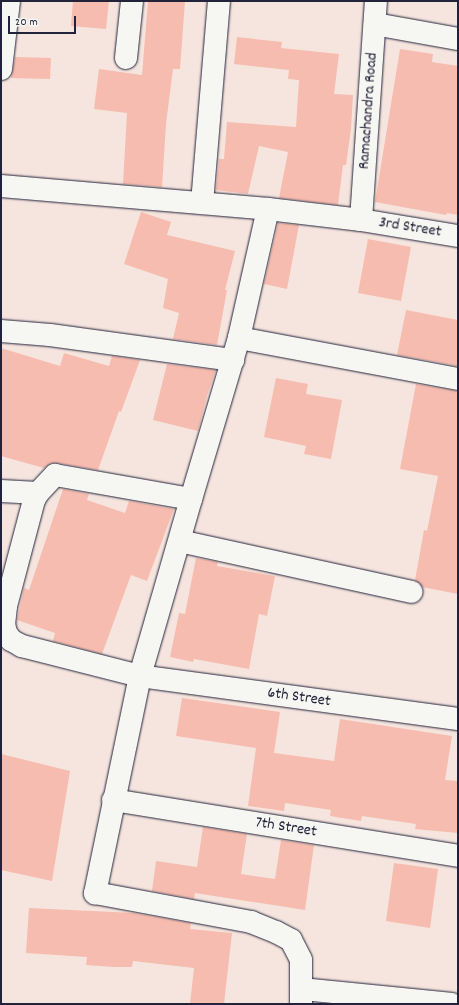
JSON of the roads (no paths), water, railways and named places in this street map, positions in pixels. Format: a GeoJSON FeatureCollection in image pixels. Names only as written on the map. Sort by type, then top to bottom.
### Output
{"type":"FeatureCollection","features":[{"type":"Feature","properties":{"kind":"street"},"geometry":{"type":"LineString","coordinates":[[1,69],[10,1]]}},
{"type":"Feature","properties":{"kind":"street"},"geometry":{"type":"LineString","coordinates":[[126,58],[132,1]]}},
{"type":"Feature","properties":{"kind":"street"},"geometry":{"type":"LineString","coordinates":[[202,203],[219,1]]}},
{"type":"Feature","properties":{"kind":"street","name":"Ramachandra Road"},"geometry":{"type":"LineString","coordinates":[[361,220],[376,1]]}},
{"type":"Feature","properties":{"kind":"street"},"geometry":{"type":"LineString","coordinates":[[375,24],[458,39]]}},
{"type":"Feature","properties":{"kind":"street","name":"3rd Street"},"geometry":{"type":"LineString","coordinates":[[1,186],[268,209],[361,220],[458,236]]}},
{"type":"Feature","properties":{"kind":"street"},"geometry":{"type":"LineString","coordinates":[[268,209],[233,360],[140,676],[113,800],[95,893],[252,922],[276,932],[291,940],[301,960],[301,996],[451,1004]]}},
{"type":"Feature","properties":{"kind":"street"},"geometry":{"type":"LineString","coordinates":[[1,331],[50,335],[233,360]]}},
{"type":"Feature","properties":{"kind":"street"},"geometry":{"type":"LineString","coordinates":[[239,338],[458,380]]}},
{"type":"Feature","properties":{"kind":"street"},"geometry":{"type":"LineString","coordinates":[[1,491],[38,493],[55,475],[191,499]]}},
{"type":"Feature","properties":{"kind":"street","name":"6th Street"},"geometry":{"type":"LineString","coordinates":[[38,493],[34,500],[6,606],[4,624],[6,633],[11,640],[22,646],[140,676],[458,719]]}},
{"type":"Feature","properties":{"kind":"street"},"geometry":{"type":"LineString","coordinates":[[180,540],[411,592]]}},
{"type":"Feature","properties":{"kind":"street","name":"7th Street"},"geometry":{"type":"LineString","coordinates":[[113,800],[458,856]]}}]}
